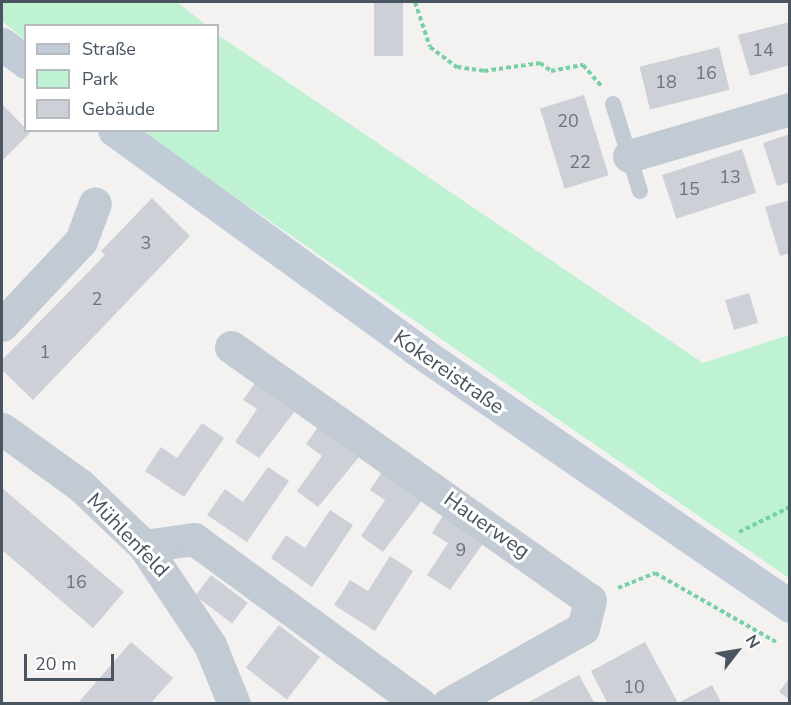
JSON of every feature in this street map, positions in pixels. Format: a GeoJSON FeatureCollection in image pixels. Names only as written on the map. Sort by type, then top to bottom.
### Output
{"type":"FeatureCollection","features":[{"type":"Feature","properties":{"kind":"main road"},"geometry":{"type":"LineString","coordinates":[[2,44],[24,60]]}},
{"type":"Feature","properties":{"kind":"main road","name":"Kokereistraße"},"geometry":{"type":"LineString","coordinates":[[117,132],[416,349],[789,606]]}},
{"type":"Feature","properties":{"kind":"street"},"geometry":{"type":"LineString","coordinates":[[629,156],[789,109]]}},
{"type":"Feature","properties":{"kind":"street"},"geometry":{"type":"LineString","coordinates":[[2,326],[81,241],[95,203]]}},
{"type":"Feature","properties":{"kind":"street","name":"Hauerweg"},"geometry":{"type":"LineString","coordinates":[[231,347],[590,600]]}},
{"type":"Feature","properties":{"kind":"street","name":"Mühlenfeld"},"geometry":{"type":"LineString","coordinates":[[2,429],[80,485],[144,546],[210,645],[234,704]]}},
{"type":"Feature","properties":{"kind":"street"},"geometry":{"type":"LineString","coordinates":[[144,546],[194,539],[420,704]]}},
{"type":"Feature","properties":{"kind":"street"},"geometry":{"type":"LineString","coordinates":[[448,704],[583,628],[590,600]]}},
{"type":"Feature","properties":{"kind":"lane"},"geometry":{"type":"LineString","coordinates":[[613,105],[640,191]]}},
{"type":"Feature","properties":{"kind":"path"},"geometry":{"type":"LineString","coordinates":[[415,2],[430,47],[457,67],[484,70],[540,63],[551,71],[583,65],[613,105]]}},
{"type":"Feature","properties":{"kind":"path"},"geometry":{"type":"LineString","coordinates":[[739,532],[789,507]]}},
{"type":"Feature","properties":{"kind":"path"},"geometry":{"type":"LineString","coordinates":[[590,600],[655,573],[776,642]]}},
{"type":"Feature","properties":{"kind":"green space"},"geometry":{"type":"Polygon","coordinates":[[[2,2],[177,2],[205,24],[24,24],[24,39],[2,21],[2,2]]]}},
{"type":"Feature","properties":{"kind":"green space"},"geometry":{"type":"Polygon","coordinates":[[[219,36],[703,363],[789,335],[789,578],[140,132],[219,132],[219,36]]]}},
{"type":"Feature","properties":{"kind":"building"},"geometry":{"type":"Polygon","coordinates":[[[374,2],[403,2],[403,56],[374,56],[374,2]]]}},
{"type":"Feature","properties":{"kind":"building"},"geometry":{"type":"Polygon","coordinates":[[[790,22],[790,65],[750,76],[738,35],[790,22]]]}},
{"type":"Feature","properties":{"kind":"building"},"geometry":{"type":"Polygon","coordinates":[[[719,47],[730,90],[650,110],[639,67],[719,47]]]}},
{"type":"Feature","properties":{"kind":"building"},"geometry":{"type":"Polygon","coordinates":[[[584,95],[609,175],[565,189],[540,108],[584,95]]]}},
{"type":"Feature","properties":{"kind":"building"},"geometry":{"type":"Polygon","coordinates":[[[2,104],[24,127],[24,132],[30,133],[2,161],[2,104]]]}},
{"type":"Feature","properties":{"kind":"building"},"geometry":{"type":"Polygon","coordinates":[[[790,134],[790,182],[777,186],[763,143],[790,134]]]}},
{"type":"Feature","properties":{"kind":"building"},"geometry":{"type":"Polygon","coordinates":[[[742,149],[756,193],[676,219],[662,175],[742,149]]]}},
{"type":"Feature","properties":{"kind":"building"},"geometry":{"type":"Polygon","coordinates":[[[152,198],[190,236],[33,400],[2,370],[2,360],[105,255],[101,251],[152,198]]]}},
{"type":"Feature","properties":{"kind":"building"},"geometry":{"type":"Polygon","coordinates":[[[790,200],[790,253],[780,256],[765,207],[790,200]]]}},
{"type":"Feature","properties":{"kind":"building"},"geometry":{"type":"Polygon","coordinates":[[[749,293],[758,323],[734,330],[725,300],[749,293]]]}},
{"type":"Feature","properties":{"kind":"building"},"geometry":{"type":"Polygon","coordinates":[[[260,376],[301,403],[259,458],[235,442],[257,409],[243,400],[260,376]]]}},
{"type":"Feature","properties":{"kind":"building"},"geometry":{"type":"Polygon","coordinates":[[[322,421],[364,451],[318,507],[297,491],[322,456],[306,444],[322,421]]]}},
{"type":"Feature","properties":{"kind":"building"},"geometry":{"type":"Polygon","coordinates":[[[202,423],[224,438],[184,497],[145,471],[161,447],[177,458],[202,423]]]}},
{"type":"Feature","properties":{"kind":"building"},"geometry":{"type":"Polygon","coordinates":[[[268,467],[289,481],[247,542],[207,515],[225,489],[243,502],[268,467]]]}},
{"type":"Feature","properties":{"kind":"building"},"geometry":{"type":"Polygon","coordinates":[[[385,467],[426,495],[383,552],[361,536],[385,500],[370,490],[385,467]]]}},
{"type":"Feature","properties":{"kind":"building"},"geometry":{"type":"Polygon","coordinates":[[[2,488],[124,592],[93,628],[2,550],[2,488]]]}},
{"type":"Feature","properties":{"kind":"building"},"geometry":{"type":"Polygon","coordinates":[[[330,510],[353,525],[312,587],[271,558],[286,535],[305,548],[330,510]]]}},
{"type":"Feature","properties":{"kind":"building"},"geometry":{"type":"Polygon","coordinates":[[[446,511],[487,538],[450,590],[427,575],[448,543],[432,533],[446,511]]]}},
{"type":"Feature","properties":{"kind":"building"},"geometry":{"type":"Polygon","coordinates":[[[390,556],[413,571],[375,631],[334,605],[350,580],[368,591],[390,556]]]}},
{"type":"Feature","properties":{"kind":"building"},"geometry":{"type":"Polygon","coordinates":[[[211,575],[248,603],[232,623],[195,596],[211,575]]]}},
{"type":"Feature","properties":{"kind":"building"},"geometry":{"type":"Polygon","coordinates":[[[279,625],[320,657],[287,700],[246,668],[279,625]]]}},
{"type":"Feature","properties":{"kind":"building"},"geometry":{"type":"Polygon","coordinates":[[[131,642],[173,678],[150,704],[77,704],[131,642]]]}},
{"type":"Feature","properties":{"kind":"building"},"geometry":{"type":"Polygon","coordinates":[[[645,642],[678,703],[712,685],[722,704],[608,704],[591,671],[645,642]]]}},
{"type":"Feature","properties":{"kind":"building"},"geometry":{"type":"Polygon","coordinates":[[[579,675],[595,704],[525,704],[579,675]]]}},
{"type":"Feature","properties":{"kind":"building"},"geometry":{"type":"Polygon","coordinates":[[[790,677],[790,700],[779,692],[790,677]]]}}]}
